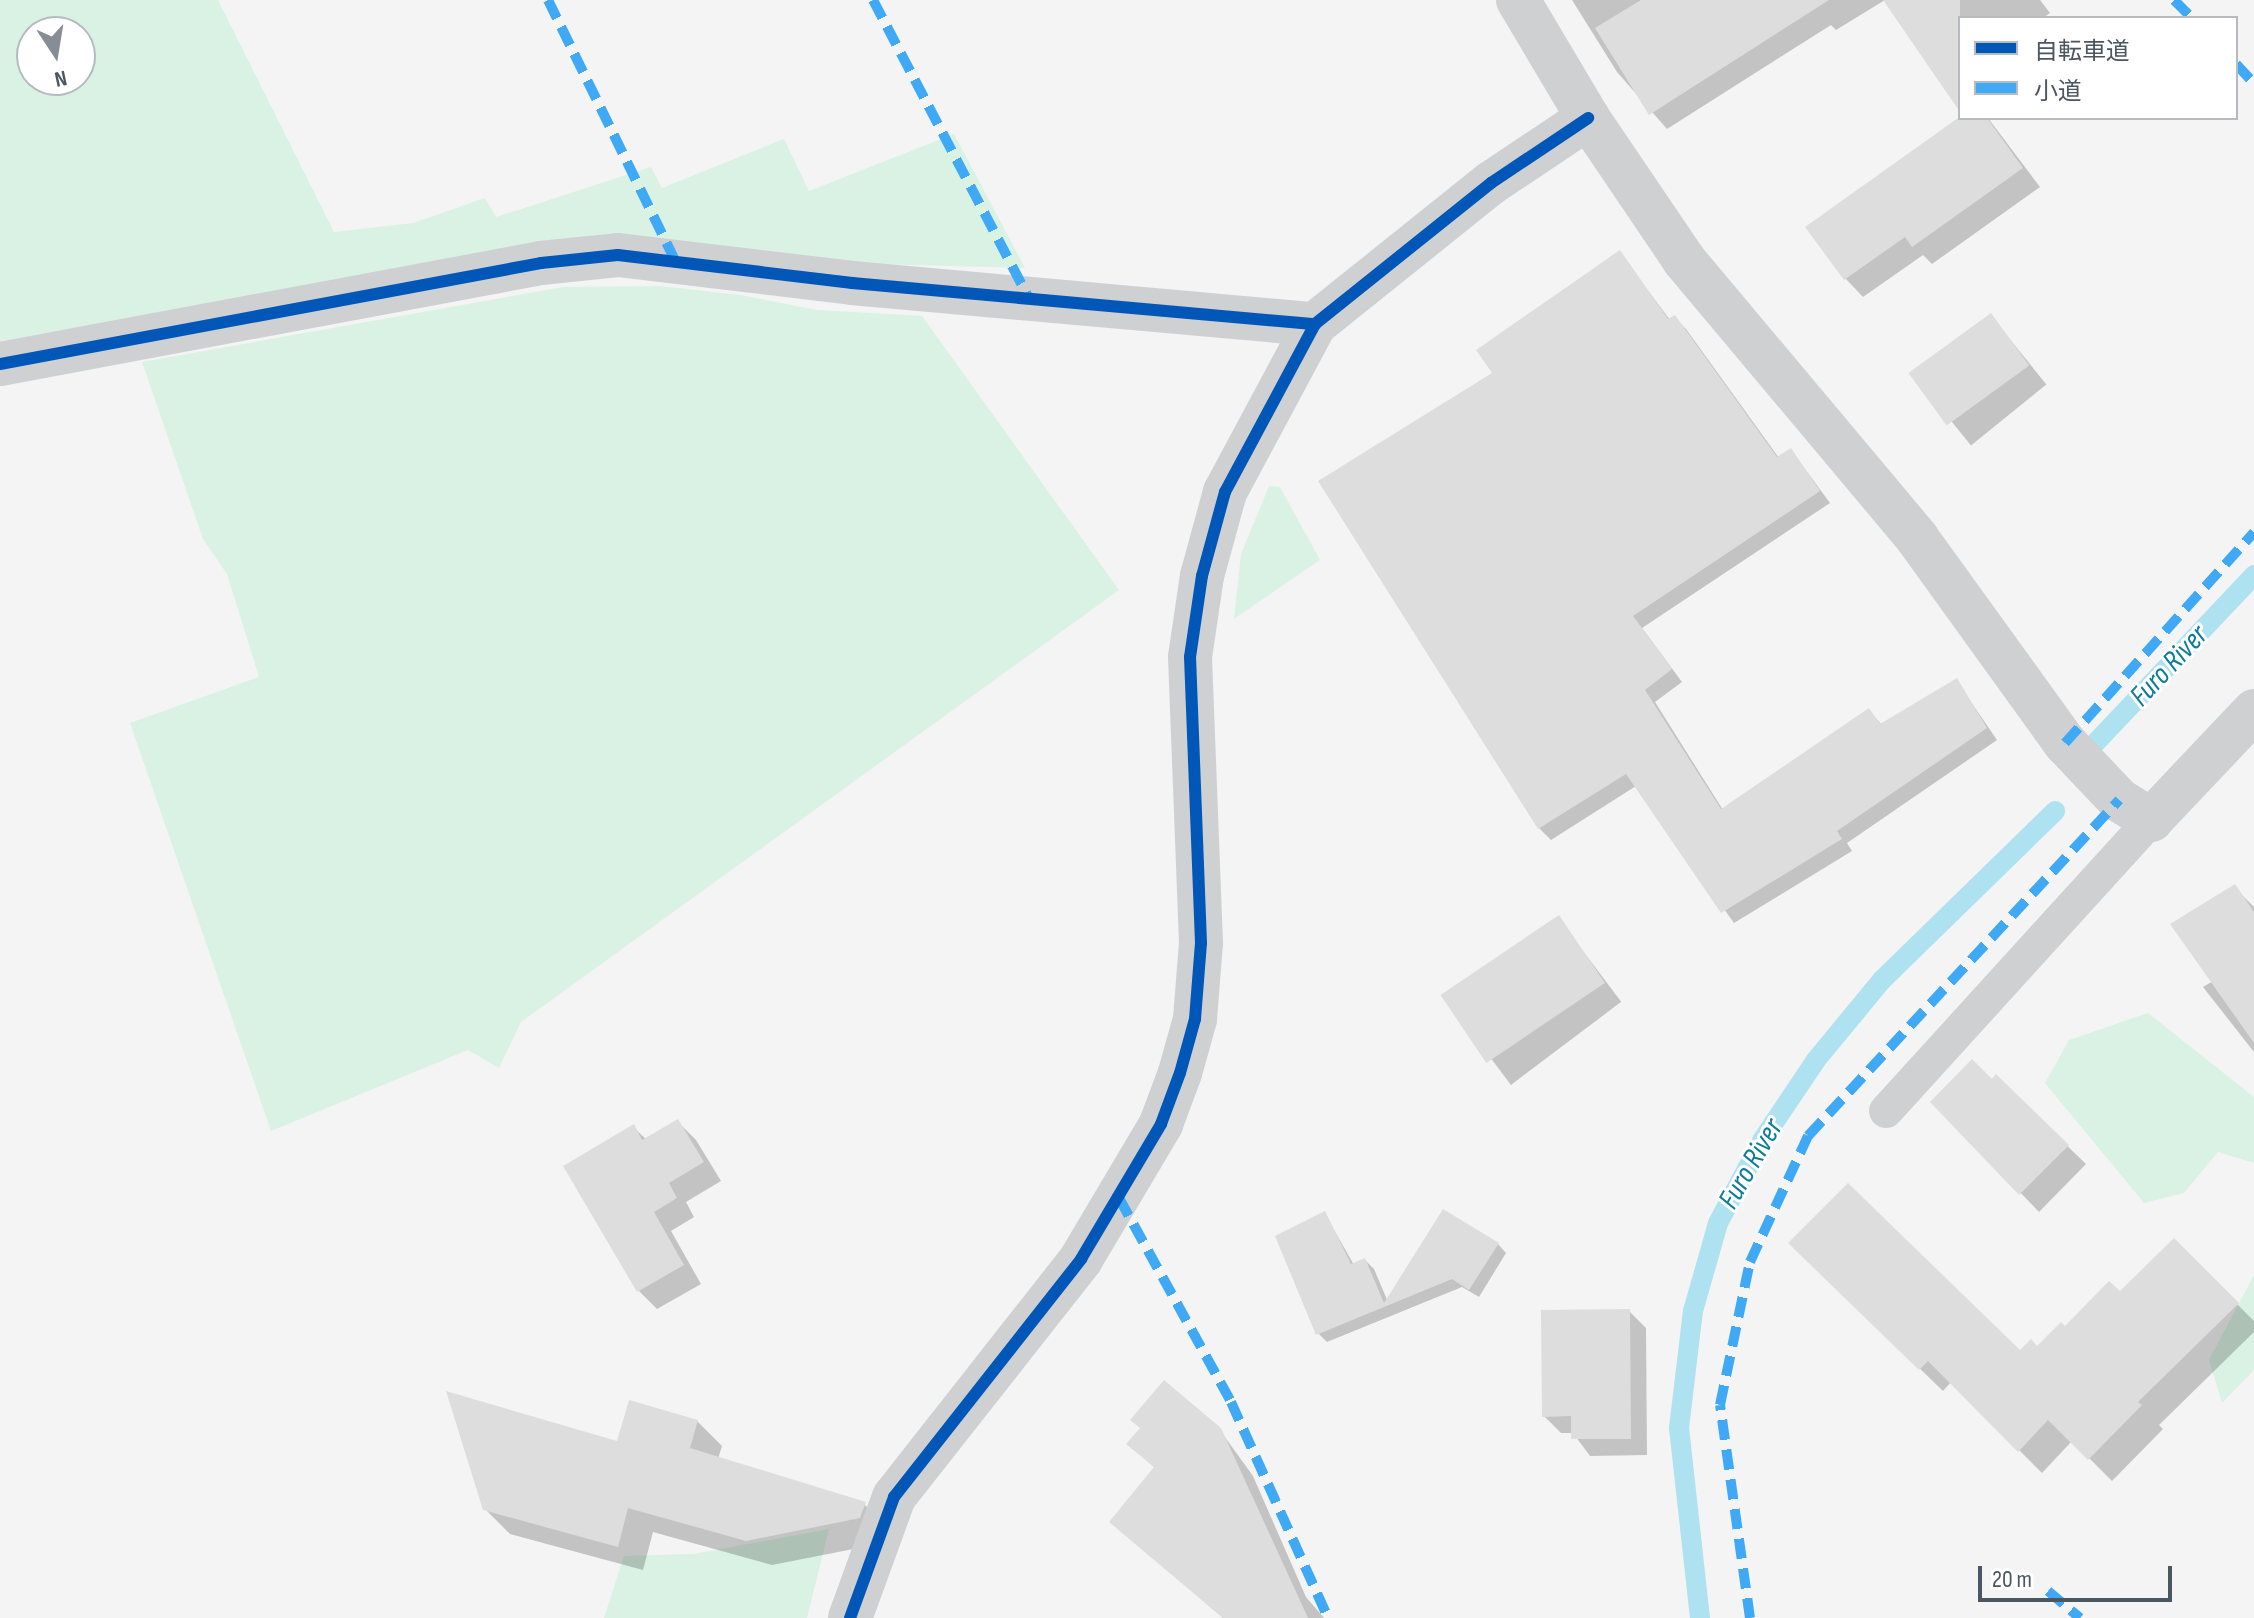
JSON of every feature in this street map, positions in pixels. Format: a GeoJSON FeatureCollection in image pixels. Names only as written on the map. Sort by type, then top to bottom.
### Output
{"type":"FeatureCollection","features":[{"type":"Feature","properties":{"kind":"street"},"geometry":{"type":"LineString","coordinates":[[1518,0],[1588,118],[1684,260],[1917,538],[2065,743],[2119,800],[2151,820],[2254,711]]}},
{"type":"Feature","properties":{"kind":"street"},"geometry":{"type":"LineString","coordinates":[[850,1618],[894,1497],[1081,1259],[1161,1124],[1180,1073],[1195,1019],[1201,943],[1190,657],[1202,576],[1225,492],[1315,324],[1491,183],[1588,118]]}},
{"type":"Feature","properties":{"kind":"street"},"geometry":{"type":"LineString","coordinates":[[0,364],[541,263],[618,255],[852,283],[1315,324]]}},
{"type":"Feature","properties":{"kind":"lane"},"geometry":{"type":"LineString","coordinates":[[1886,1111],[2151,820]]}},
{"type":"Feature","properties":{"kind":"green space"},"geometry":{"type":"Polygon","coordinates":[[[0,0],[218,0],[334,232],[413,223],[485,198],[496,217],[651,167],[662,188],[784,139],[809,191],[954,134],[1025,268],[792,262],[572,239],[0,341],[0,0]]]}},
{"type":"Feature","properties":{"kind":"green space"},"geometry":{"type":"Polygon","coordinates":[[[660,286],[741,295],[817,310],[922,316],[1119,590],[521,1022],[499,1068],[468,1050],[271,1131],[130,723],[259,677],[227,574],[203,539],[142,362],[563,287],[660,286]]]}},
{"type":"Feature","properties":{"kind":"green space"},"geometry":{"type":"Polygon","coordinates":[[[1269,486],[1280,487],[1320,560],[1234,619],[1241,554],[1269,486]]]}},
{"type":"Feature","properties":{"kind":"green space"},"geometry":{"type":"Polygon","coordinates":[[[2148,1013],[2254,1097],[2254,1163],[2218,1152],[2184,1193],[2144,1203],[2045,1083],[2069,1040],[2148,1013]]]}},
{"type":"Feature","properties":{"kind":"green space"},"geometry":{"type":"Polygon","coordinates":[[[2254,1275],[2254,1370],[2222,1403],[2209,1360],[2254,1275]]]}},
{"type":"Feature","properties":{"kind":"green space"},"geometry":{"type":"Polygon","coordinates":[[[829,1529],[807,1618],[604,1618],[624,1556],[694,1554],[829,1529]]]}},
{"type":"Feature","properties":{"kind":"building"},"geometry":{"type":"Polygon","coordinates":[[[1641,0],[1829,0],[1649,115],[1595,28],[1641,0]]]}},
{"type":"Feature","properties":{"kind":"building"},"geometry":{"type":"Polygon","coordinates":[[[1883,0],[1960,0],[1958,109],[1883,0]]]}},
{"type":"Feature","properties":{"kind":"building"},"geometry":{"type":"Polygon","coordinates":[[[1958,118],[1988,120],[2023,168],[1912,247],[1905,237],[1844,280],[1805,227],[1958,118]]]}},
{"type":"Feature","properties":{"kind":"building"},"geometry":{"type":"Polygon","coordinates":[[[1620,250],[1668,319],[1675,315],[1777,457],[1791,448],[1820,491],[1633,616],[1672,669],[1645,690],[1721,809],[1869,708],[1880,724],[1957,678],[1987,728],[1837,831],[1842,839],[1721,913],[1626,774],[1538,829],[1318,481],[1492,373],[1476,350],[1620,250]]]}},
{"type":"Feature","properties":{"kind":"building"},"geometry":{"type":"Polygon","coordinates":[[[1991,313],[2029,366],[1947,426],[1908,373],[1991,313]]]}},
{"type":"Feature","properties":{"kind":"building"},"geometry":{"type":"Polygon","coordinates":[[[2235,884],[2254,912],[2254,1043],[2170,924],[2235,884]]]}},
{"type":"Feature","properties":{"kind":"building"},"geometry":{"type":"Polygon","coordinates":[[[1559,915],[1605,983],[1486,1063],[1440,995],[1559,915]]]}},
{"type":"Feature","properties":{"kind":"building"},"geometry":{"type":"Polygon","coordinates":[[[1972,1059],[1992,1079],[1996,1074],[2069,1145],[2019,1195],[1930,1102],[1972,1059]]]}},
{"type":"Feature","properties":{"kind":"building"},"geometry":{"type":"Polygon","coordinates":[[[678,1119],[704,1162],[669,1183],[677,1198],[654,1212],[684,1265],[637,1292],[563,1166],[634,1124],[642,1140],[678,1119]]]}},
{"type":"Feature","properties":{"kind":"building"},"geometry":{"type":"Polygon","coordinates":[[[1848,1183],[2020,1350],[2031,1339],[2037,1346],[2061,1322],[2065,1326],[2109,1281],[2120,1291],[2174,1238],[2239,1303],[2138,1402],[2142,1405],[2088,1460],[2048,1420],[2018,1452],[1928,1361],[1919,1370],[1788,1243],[1848,1183]]]}},
{"type":"Feature","properties":{"kind":"building"},"geometry":{"type":"Polygon","coordinates":[[[1443,1209],[1499,1243],[1469,1290],[1452,1279],[1316,1335],[1275,1236],[1325,1211],[1351,1264],[1365,1258],[1384,1303],[1443,1209]]]}},
{"type":"Feature","properties":{"kind":"building"},"geometry":{"type":"Polygon","coordinates":[[[1630,1309],[1631,1439],[1571,1439],[1571,1416],[1542,1417],[1541,1310],[1630,1309]]]}},
{"type":"Feature","properties":{"kind":"building"},"geometry":{"type":"Polygon","coordinates":[[[1164,1380],[1221,1428],[1308,1618],[1223,1618],[1109,1522],[1154,1467],[1126,1444],[1140,1428],[1130,1420],[1164,1380]]]}},
{"type":"Feature","properties":{"kind":"building"},"geometry":{"type":"Polygon","coordinates":[[[446,1391],[617,1441],[629,1400],[698,1420],[690,1448],[866,1502],[860,1518],[746,1541],[628,1508],[618,1547],[483,1510],[446,1391]]]}},
{"type":"Feature","properties":{"kind":"waterway","name":"Furo River"},"geometry":{"type":"LineString","coordinates":[[2083,756],[2254,575]]}},
{"type":"Feature","properties":{"kind":"waterway","name":"Furo River"},"geometry":{"type":"LineString","coordinates":[[1700,1618],[1679,1428],[1693,1311],[1718,1223],[1763,1139],[1816,1060],[1882,980],[2055,811]]}},
{"type":"Feature","properties":{"kind":"marked path"},"geometry":{"type":"LineString","coordinates":[[548,0],[676,262]]}},
{"type":"Feature","properties":{"kind":"marked path"},"geometry":{"type":"LineString","coordinates":[[873,0],[1029,298]]}},
{"type":"Feature","properties":{"kind":"marked path"},"geometry":{"type":"LineString","coordinates":[[2174,0],[2190,16]]}},
{"type":"Feature","properties":{"kind":"marked path"},"geometry":{"type":"LineString","coordinates":[[2238,66],[2254,83]]}},
{"type":"Feature","properties":{"kind":"marked path"},"geometry":{"type":"LineString","coordinates":[[2065,743],[2254,532]]}},
{"type":"Feature","properties":{"kind":"marked path"},"geometry":{"type":"LineString","coordinates":[[1750,1618],[1720,1405],[1750,1262],[1808,1136],[2119,800]]}},
{"type":"Feature","properties":{"kind":"marked path"},"geometry":{"type":"LineString","coordinates":[[1119,1198],[1231,1402],[1328,1618]]}},
{"type":"Feature","properties":{"kind":"marked path"},"geometry":{"type":"LineString","coordinates":[[2048,1591],[2080,1618]]}},
{"type":"Feature","properties":{"kind":"cycle path"},"geometry":{"type":"LineString","coordinates":[[850,1618],[894,1497],[1081,1259],[1161,1124],[1180,1073],[1195,1019],[1201,943],[1190,657],[1202,576],[1225,492],[1315,324],[1491,183],[1588,118]]}},
{"type":"Feature","properties":{"kind":"cycle path"},"geometry":{"type":"LineString","coordinates":[[0,364],[541,263],[618,255],[852,283],[1315,324]]}}]}
